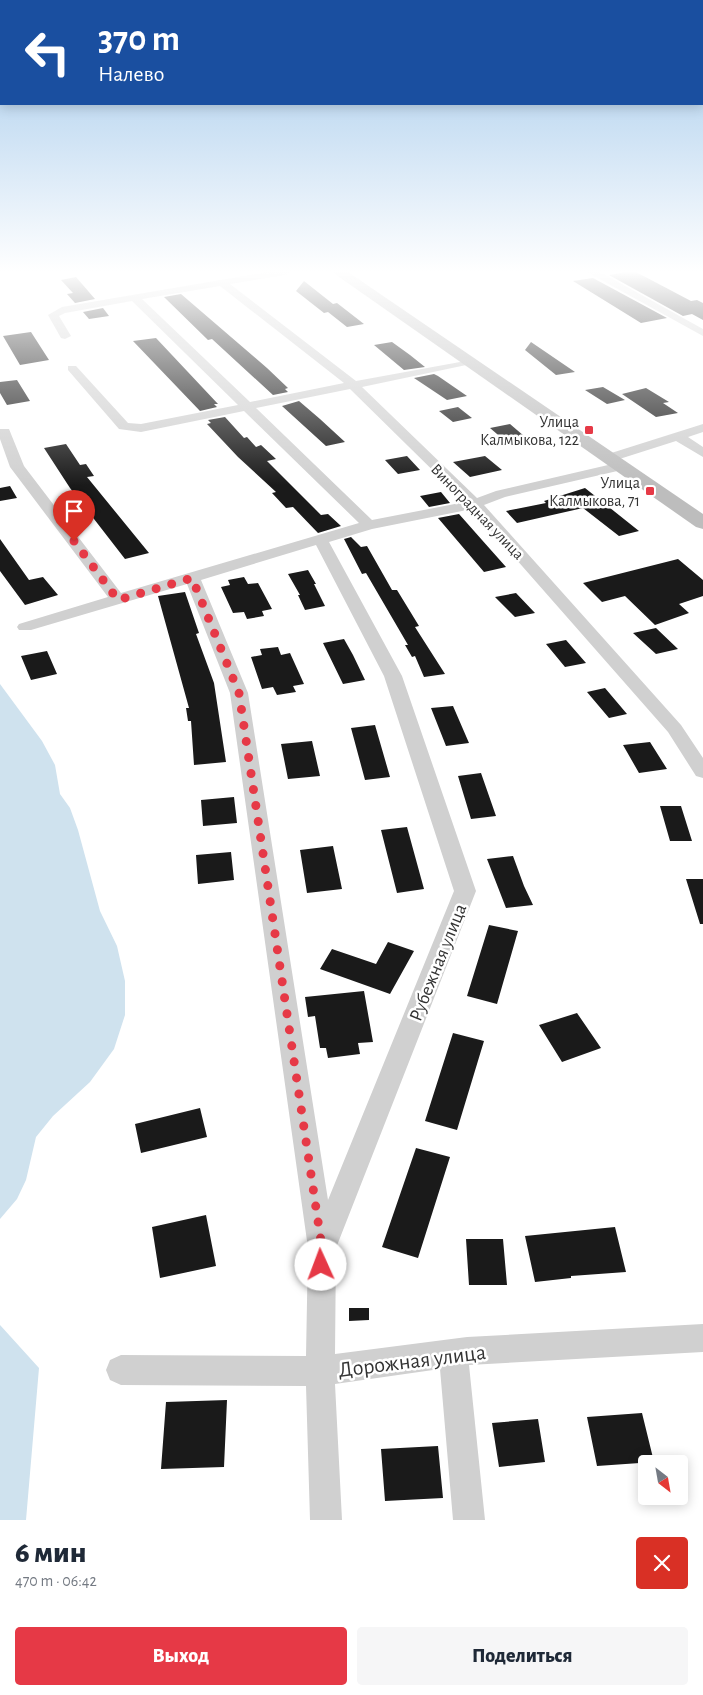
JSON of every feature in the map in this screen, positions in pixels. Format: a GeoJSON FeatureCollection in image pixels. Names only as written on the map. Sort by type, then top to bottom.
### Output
{"type":"FeatureCollection","features":[{"type":"Feature","properties":{"kind":"main road"},"geometry":{"type":"LineString","coordinates":[[440,343],[703,523]]}},
{"type":"Feature","properties":{"kind":"street"},"geometry":{"type":"LineString","coordinates":[[182,343],[369,525]]}},
{"type":"Feature","properties":{"kind":"street","name":"Виноградная улица"},"geometry":{"type":"LineString","coordinates":[[300,343],[352,384],[475,504],[675,729],[703,772]]}},
{"type":"Feature","properties":{"kind":"street"},"geometry":{"type":"LineString","coordinates":[[72,368],[124,426],[131,428],[157,425],[467,362]]}},
{"type":"Feature","properties":{"kind":"street"},"geometry":{"type":"LineString","coordinates":[[25,627],[369,525],[475,504],[501,494],[616,462],[678,436],[703,428]]}},
{"type":"Feature","properties":{"kind":"street"},"geometry":{"type":"LineString","coordinates":[[4,432],[18,468],[118,600]]}},
{"type":"Feature","properties":{"kind":"street"},"geometry":{"type":"LineString","coordinates":[[678,436],[703,453]]}},
{"type":"Feature","properties":{"kind":"street","name":"Рубежная улица"},"geometry":{"type":"LineString","coordinates":[[320,539],[393,676],[465,891],[322,1248]]}},
{"type":"Feature","properties":{"kind":"street"},"geometry":{"type":"LineString","coordinates":[[192,578],[239,693],[322,1248],[320,1372],[326,1520]]}},
{"type":"Feature","properties":{"kind":"street","name":"Дорожная улица"},"geometry":{"type":"LineString","coordinates":[[121,1370],[320,1372],[453,1353],[703,1338]]}},
{"type":"Feature","properties":{"kind":"street"},"geometry":{"type":"LineString","coordinates":[[453,1353],[469,1520]]}},
{"type":"Feature","properties":{"kind":"water"},"geometry":{"type":"Polygon","coordinates":[[[0,684],[42,741],[55,765],[60,794],[70,808],[78,830],[100,911],[117,946],[125,981],[125,1015],[114,1049],[90,1082],[53,1116],[36,1137],[26,1180],[17,1199],[0,1219],[0,684]]]}},
{"type":"Feature","properties":{"kind":"water"},"geometry":{"type":"Polygon","coordinates":[[[0,1325],[39,1368],[26,1520],[0,1520],[0,1325]]]}},
{"type":"Feature","properties":{"kind":"building"},"geometry":{"type":"Polygon","coordinates":[[[7,343],[38,343],[49,360],[20,365],[7,343]]]}},
{"type":"Feature","properties":{"kind":"building"},"geometry":{"type":"Polygon","coordinates":[[[135,343],[161,343],[218,404],[214,404],[217,407],[200,411],[135,343]]]}},
{"type":"Feature","properties":{"kind":"building"},"geometry":{"type":"Polygon","coordinates":[[[216,343],[238,343],[288,388],[285,389],[288,392],[273,395],[216,343]]]}},
{"type":"Feature","properties":{"kind":"building"},"geometry":{"type":"Polygon","coordinates":[[[393,343],[425,367],[404,370],[374,345],[393,343]]]}},
{"type":"Feature","properties":{"kind":"building"},"geometry":{"type":"Polygon","coordinates":[[[532,343],[575,372],[556,375],[525,350],[532,343]]]}},
{"type":"Feature","properties":{"kind":"building"},"geometry":{"type":"Polygon","coordinates":[[[434,374],[467,396],[447,400],[414,378],[434,374]]]}},
{"type":"Feature","properties":{"kind":"building"},"geometry":{"type":"Polygon","coordinates":[[[17,380],[30,401],[7,405],[0,393],[0,382],[17,380]]]}},
{"type":"Feature","properties":{"kind":"building"},"geometry":{"type":"Polygon","coordinates":[[[603,387],[625,400],[607,404],[585,390],[603,387]]]}},
{"type":"Feature","properties":{"kind":"building"},"geometry":{"type":"Polygon","coordinates":[[[646,388],[669,402],[663,403],[678,413],[656,417],[622,394],[646,388]]]}},
{"type":"Feature","properties":{"kind":"building"},"geometry":{"type":"Polygon","coordinates":[[[299,401],[345,442],[326,446],[282,406],[299,401]]]}},
{"type":"Feature","properties":{"kind":"building"},"geometry":{"type":"Polygon","coordinates":[[[458,407],[472,418],[453,422],[439,411],[458,407]]]}},
{"type":"Feature","properties":{"kind":"building"},"geometry":{"type":"Polygon","coordinates":[[[225,417],[244,438],[247,437],[256,447],[261,445],[276,459],[267,461],[321,515],[328,514],[341,526],[318,533],[293,507],[286,508],[272,493],[276,492],[238,457],[207,424],[211,423],[208,420],[225,417]]]}},
{"type":"Feature","properties":{"kind":"building"},"geometry":{"type":"Polygon","coordinates":[[[510,424],[524,436],[504,440],[490,428],[510,424]]]}},
{"type":"Feature","properties":{"kind":"building"},"geometry":{"type":"Polygon","coordinates":[[[66,444],[80,465],[86,464],[94,476],[87,477],[149,553],[125,559],[70,488],[44,448],[66,444]]]}},
{"type":"Feature","properties":{"kind":"building"},"geometry":{"type":"Polygon","coordinates":[[[407,456],[420,470],[398,474],[385,460],[407,456]]]}},
{"type":"Feature","properties":{"kind":"building"},"geometry":{"type":"Polygon","coordinates":[[[485,456],[502,470],[470,477],[453,462],[485,456]]]}},
{"type":"Feature","properties":{"kind":"building"},"geometry":{"type":"Polygon","coordinates":[[[10,486],[17,498],[0,501],[0,488],[10,486]]]}},
{"type":"Feature","properties":{"kind":"building"},"geometry":{"type":"Polygon","coordinates":[[[585,488],[639,531],[619,536],[583,508],[517,523],[506,511],[546,503],[544,501],[585,488]]]}},
{"type":"Feature","properties":{"kind":"building"},"geometry":{"type":"Polygon","coordinates":[[[441,492],[450,503],[429,507],[420,496],[441,492]]]}},
{"type":"Feature","properties":{"kind":"building"},"geometry":{"type":"Polygon","coordinates":[[[459,514],[506,567],[484,572],[438,518],[459,514]]]}},
{"type":"Feature","properties":{"kind":"building"},"geometry":{"type":"Polygon","coordinates":[[[351,537],[361,547],[367,546],[392,590],[397,590],[419,626],[415,627],[445,674],[424,677],[415,656],[412,657],[405,645],[408,645],[366,573],[362,574],[344,539],[351,537]]]}},
{"type":"Feature","properties":{"kind":"building"},"geometry":{"type":"Polygon","coordinates":[[[0,539],[29,580],[43,577],[58,595],[25,605],[0,571],[0,539]]]}},
{"type":"Feature","properties":{"kind":"building"},"geometry":{"type":"Polygon","coordinates":[[[678,559],[703,580],[703,596],[679,604],[689,613],[655,625],[625,596],[602,602],[583,583],[678,559]]]}},
{"type":"Feature","properties":{"kind":"building"},"geometry":{"type":"Polygon","coordinates":[[[308,570],[325,606],[305,610],[298,595],[300,595],[288,574],[308,570]]]}},
{"type":"Feature","properties":{"kind":"building"},"geometry":{"type":"Polygon","coordinates":[[[244,577],[248,584],[258,583],[272,609],[262,611],[264,616],[247,619],[244,612],[233,613],[221,587],[230,585],[228,580],[244,577]]]}},
{"type":"Feature","properties":{"kind":"building"},"geometry":{"type":"Polygon","coordinates":[[[185,592],[199,633],[196,634],[214,683],[226,762],[194,765],[191,721],[188,721],[186,708],[189,708],[158,596],[185,592]]]}},
{"type":"Feature","properties":{"kind":"building"},"geometry":{"type":"Polygon","coordinates":[[[516,593],[535,613],[515,617],[495,597],[516,593]]]}},
{"type":"Feature","properties":{"kind":"building"},"geometry":{"type":"Polygon","coordinates":[[[656,628],[678,649],[656,654],[633,633],[656,628]]]}},
{"type":"Feature","properties":{"kind":"building"},"geometry":{"type":"Polygon","coordinates":[[[344,639],[365,680],[343,684],[323,643],[344,639]]]}},
{"type":"Feature","properties":{"kind":"building"},"geometry":{"type":"Polygon","coordinates":[[[566,640],[586,663],[565,667],[546,644],[566,640]]]}},
{"type":"Feature","properties":{"kind":"building"},"geometry":{"type":"Polygon","coordinates":[[[278,647],[281,655],[290,653],[304,684],[293,686],[296,692],[277,695],[273,687],[262,689],[251,657],[262,655],[260,649],[278,647]]]}},
{"type":"Feature","properties":{"kind":"building"},"geometry":{"type":"Polygon","coordinates":[[[47,651],[57,674],[31,680],[21,656],[47,651]]]}},
{"type":"Feature","properties":{"kind":"building"},"geometry":{"type":"Polygon","coordinates":[[[605,688],[627,714],[609,718],[587,692],[605,688]]]}},
{"type":"Feature","properties":{"kind":"building"},"geometry":{"type":"Polygon","coordinates":[[[453,706],[469,743],[446,746],[431,708],[453,706]]]}},
{"type":"Feature","properties":{"kind":"building"},"geometry":{"type":"Polygon","coordinates":[[[375,725],[390,777],[365,780],[351,728],[375,725]]]}},
{"type":"Feature","properties":{"kind":"building"},"geometry":{"type":"Polygon","coordinates":[[[312,741],[320,776],[288,779],[281,744],[312,741]]]}},
{"type":"Feature","properties":{"kind":"building"},"geometry":{"type":"Polygon","coordinates":[[[650,742],[667,769],[639,773],[623,745],[650,742]]]}},
{"type":"Feature","properties":{"kind":"building"},"geometry":{"type":"Polygon","coordinates":[[[481,773],[496,816],[471,819],[458,776],[481,773]]]}},
{"type":"Feature","properties":{"kind":"building"},"geometry":{"type":"Polygon","coordinates":[[[234,797],[237,823],[203,826],[201,800],[234,797]]]}},
{"type":"Feature","properties":{"kind":"building"},"geometry":{"type":"Polygon","coordinates":[[[660,806],[681,806],[692,841],[670,841],[660,806]]]}},
{"type":"Feature","properties":{"kind":"building"},"geometry":{"type":"Polygon","coordinates":[[[407,827],[424,889],[397,893],[381,830],[407,827]]]}},
{"type":"Feature","properties":{"kind":"building"},"geometry":{"type":"Polygon","coordinates":[[[333,846],[342,889],[307,893],[300,850],[333,846]]]}},
{"type":"Feature","properties":{"kind":"building"},"geometry":{"type":"Polygon","coordinates":[[[231,852],[234,880],[198,884],[196,855],[231,852]]]}},
{"type":"Feature","properties":{"kind":"building"},"geometry":{"type":"Polygon","coordinates":[[[513,856],[533,905],[506,908],[487,859],[513,856]]]}},
{"type":"Feature","properties":{"kind":"building"},"geometry":{"type":"Polygon","coordinates":[[[686,879],[703,879],[703,924],[700,924],[686,879]]]}},
{"type":"Feature","properties":{"kind":"building"},"geometry":{"type":"Polygon","coordinates":[[[489,925],[518,931],[497,1004],[467,996],[489,925]]]}},
{"type":"Feature","properties":{"kind":"building"},"geometry":{"type":"Polygon","coordinates":[[[388,942],[414,951],[390,994],[320,969],[332,949],[376,964],[388,942]]]}},
{"type":"Feature","properties":{"kind":"building"},"geometry":{"type":"Polygon","coordinates":[[[364,991],[373,1042],[358,1043],[360,1054],[328,1058],[326,1048],[320,1048],[315,1016],[308,1017],[305,997],[364,991]]]}},
{"type":"Feature","properties":{"kind":"building"},"geometry":{"type":"Polygon","coordinates":[[[577,1013],[601,1048],[562,1062],[539,1025],[577,1013]]]}},
{"type":"Feature","properties":{"kind":"building"},"geometry":{"type":"Polygon","coordinates":[[[453,1033],[484,1041],[457,1130],[425,1121],[453,1033]]]}},
{"type":"Feature","properties":{"kind":"building"},"geometry":{"type":"Polygon","coordinates":[[[200,1108],[207,1137],[141,1153],[135,1124],[200,1108]]]}},
{"type":"Feature","properties":{"kind":"building"},"geometry":{"type":"Polygon","coordinates":[[[416,1148],[450,1157],[418,1258],[382,1247],[416,1148]]]}},
{"type":"Feature","properties":{"kind":"building"},"geometry":{"type":"Polygon","coordinates":[[[206,1215],[216,1266],[160,1278],[152,1227],[206,1215]]]}},
{"type":"Feature","properties":{"kind":"building"},"geometry":{"type":"Polygon","coordinates":[[[615,1227],[626,1272],[571,1276],[571,1278],[535,1282],[525,1236],[615,1227]]]}},
{"type":"Feature","properties":{"kind":"building"},"geometry":{"type":"Polygon","coordinates":[[[466,1239],[503,1239],[507,1285],[469,1285],[466,1239]]]}},
{"type":"Feature","properties":{"kind":"building"},"geometry":{"type":"Polygon","coordinates":[[[349,1308],[369,1308],[369,1320],[349,1321],[349,1308]]]}},
{"type":"Feature","properties":{"kind":"building"},"geometry":{"type":"Polygon","coordinates":[[[227,1400],[224,1467],[161,1469],[166,1402],[227,1400]]]}},
{"type":"Feature","properties":{"kind":"building"},"geometry":{"type":"Polygon","coordinates":[[[642,1413],[652,1455],[638,1455],[638,1463],[597,1466],[587,1417],[642,1413]]]}},
{"type":"Feature","properties":{"kind":"building"},"geometry":{"type":"Polygon","coordinates":[[[538,1419],[545,1462],[499,1467],[492,1423],[538,1419]]]}},
{"type":"Feature","properties":{"kind":"building"},"geometry":{"type":"Polygon","coordinates":[[[438,1446],[443,1498],[385,1501],[381,1449],[438,1446]]]}},
{"type":"Feature","properties":{"kind":"place","name":"Улица Калмыкова, 122"},"geometry":{"type":"Point","coordinates":[589,430]}},
{"type":"Feature","properties":{"kind":"place","name":"Улица Калмыкова, 71"},"geometry":{"type":"Point","coordinates":[650,491]}},
{"type":"Feature","properties":{"kind":"route"},"geometry":{"type":"LineString","coordinates":[[74,541],[118,600],[192,578],[239,693],[322,1248],[321,1265]]}}]}
